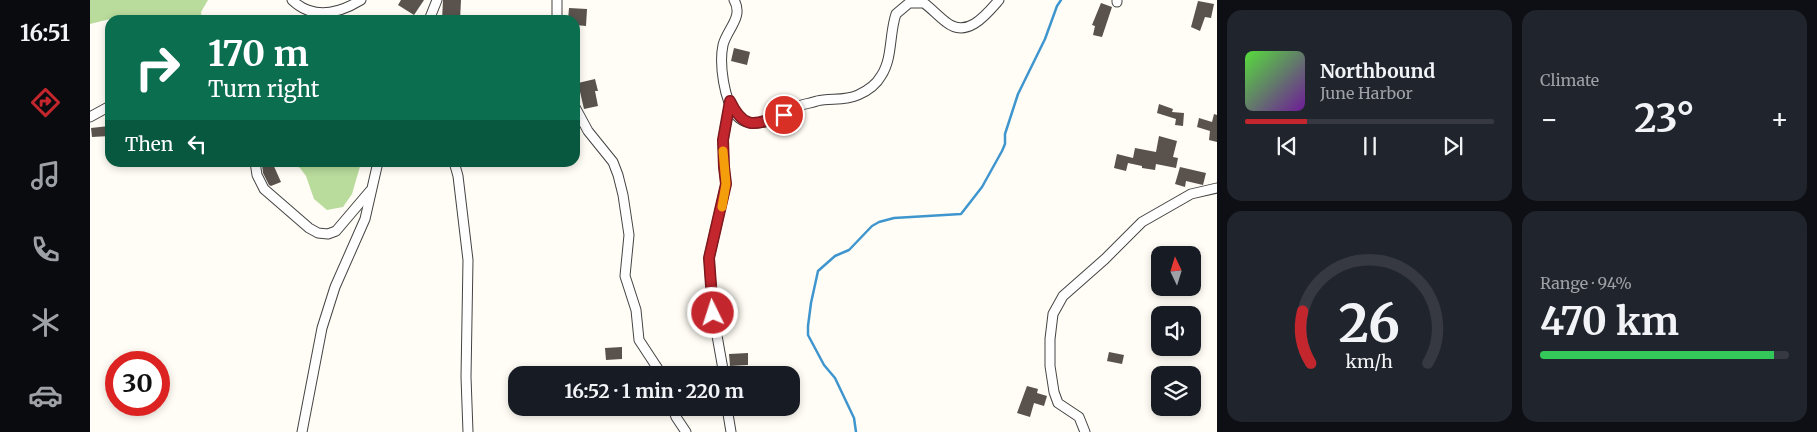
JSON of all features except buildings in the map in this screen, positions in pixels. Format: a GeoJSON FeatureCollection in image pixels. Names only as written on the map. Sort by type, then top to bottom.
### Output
{"type":"FeatureCollection","features":[{"type":"Feature","properties":{"kind":"street"},"geometry":{"type":"LineString","coordinates":[[292,0],[301,8],[320,13],[338,12],[361,0]]}},
{"type":"Feature","properties":{"kind":"street"},"geometry":{"type":"LineString","coordinates":[[431,15],[437,0]]}},
{"type":"Feature","properties":{"kind":"street"},"geometry":{"type":"LineString","coordinates":[[557,0],[557,15]]}},
{"type":"Feature","properties":{"kind":"street"},"geometry":{"type":"LineString","coordinates":[[734,0],[738,16],[723,44],[722,65],[730,101],[737,115],[746,123],[758,124],[784,115],[799,106],[819,100],[856,96],[872,87],[882,76],[889,55],[893,21],[896,14],[909,3],[924,3],[947,23],[961,28],[971,26],[984,18],[999,0]]}},
{"type":"Feature","properties":{"kind":"street"},"geometry":{"type":"LineString","coordinates":[[722,366],[713,313],[709,258],[726,184],[723,140],[730,101]]}},
{"type":"Feature","properties":{"kind":"street"},"geometry":{"type":"LineString","coordinates":[[90,117],[105,109]]}},
{"type":"Feature","properties":{"kind":"street"},"geometry":{"type":"LineString","coordinates":[[580,116],[588,131],[613,162],[618,175],[629,235],[625,276],[636,310],[639,340],[656,366]]}},
{"type":"Feature","properties":{"kind":"street"},"geometry":{"type":"LineString","coordinates":[[255,167],[256,175],[264,188],[309,228],[318,233],[328,234],[336,232],[343,226],[372,189]]}},
{"type":"Feature","properties":{"kind":"street"},"geometry":{"type":"LineString","coordinates":[[302,432],[322,328],[335,288],[365,219],[377,167]]}},
{"type":"Feature","properties":{"kind":"street"},"geometry":{"type":"LineString","coordinates":[[455,167],[468,260],[466,376],[468,432]]}},
{"type":"Feature","properties":{"kind":"street"},"geometry":{"type":"LineString","coordinates":[[1085,432],[1079,417],[1058,403],[1054,392],[1050,366],[1050,339],[1053,314],[1063,296],[1105,260],[1142,222],[1191,194],[1217,188]]}},
{"type":"Feature","properties":{"kind":"street"},"geometry":{"type":"LineString","coordinates":[[676,416],[686,432]]}},
{"type":"Feature","properties":{"kind":"street"},"geometry":{"type":"LineString","coordinates":[[728,416],[731,432]]}},
{"type":"Feature","properties":{"kind":"green space"},"geometry":{"type":"Polygon","coordinates":[[[90,0],[208,0],[201,12],[201,15],[105,15],[105,20],[90,24],[90,0]]]}},
{"type":"Feature","properties":{"kind":"green space"},"geometry":{"type":"Polygon","coordinates":[[[298,167],[360,167],[352,194],[343,207],[327,210],[314,199],[306,176],[298,167]]]}},
{"type":"Feature","properties":{"kind":"waterway"},"geometry":{"type":"LineString","coordinates":[[856,432],[854,418],[835,378],[824,365],[808,335],[811,303],[818,271],[835,256],[849,250],[872,226],[879,222],[894,218],[961,214],[982,187],[1002,151],[1005,144],[1005,134],[1018,94],[1045,39],[1061,0]]}},
{"type":"Feature","properties":{"kind":"slow traffic"},"geometry":{"type":"LineString","coordinates":[[722,207],[726,184],[723,151]]}},
{"type":"Feature","properties":{"kind":"route"},"geometry":{"type":"LineString","coordinates":[[713,313],[709,258],[726,184],[723,140],[730,101],[737,115],[746,123],[758,124],[784,115]]}}]}
